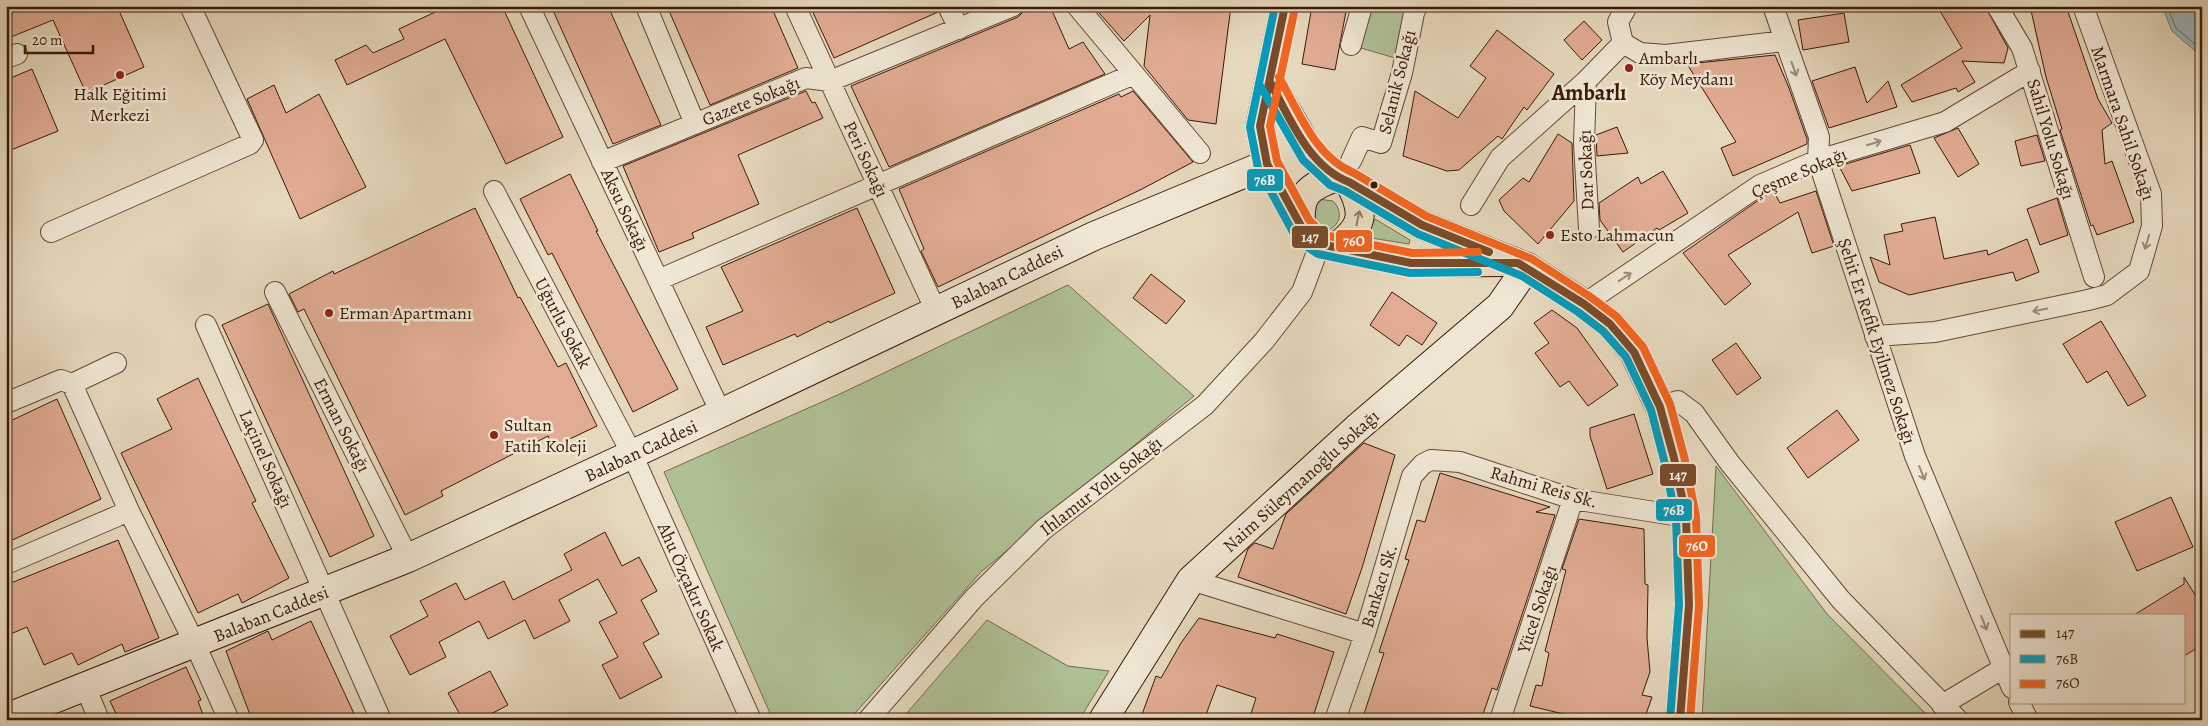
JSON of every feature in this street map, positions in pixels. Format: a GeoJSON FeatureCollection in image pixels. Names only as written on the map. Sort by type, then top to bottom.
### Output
{"type":"FeatureCollection","features":[{"type":"Feature","properties":{"kind":"main road"},"geometry":{"type":"LineString","coordinates":[[1285,6],[1260,126],[1267,164],[1319,239]]}},
{"type":"Feature","properties":{"kind":"main road"},"geometry":{"type":"LineString","coordinates":[[1270,82],[1311,154]]}},
{"type":"Feature","properties":{"kind":"main road"},"geometry":{"type":"LineString","coordinates":[[1267,164],[1297,152],[1311,154],[1345,173],[1422,225],[1522,265],[1584,304],[1610,324],[1634,352],[1660,407],[1674,458],[1686,518],[1689,605],[1680,720]]}},
{"type":"Feature","properties":{"kind":"main road"},"geometry":{"type":"LineString","coordinates":[[1319,239],[1346,239],[1356,229],[1360,215],[1360,202],[1345,173]]}},
{"type":"Feature","properties":{"kind":"main road"},"geometry":{"type":"LineString","coordinates":[[1345,173],[1316,184],[1308,190],[1302,199],[1300,212],[1319,239],[1411,263],[1522,265]]}},
{"type":"Feature","properties":{"kind":"street"},"geometry":{"type":"LineString","coordinates":[[51,232],[250,144],[253,140],[190,6]]}},
{"type":"Feature","properties":{"kind":"street","name":"Aksu Sokağı"},"geometry":{"type":"LineString","coordinates":[[529,6],[721,413]]}},
{"type":"Feature","properties":{"kind":"street"},"geometry":{"type":"LineString","coordinates":[[646,6],[695,124]]}},
{"type":"Feature","properties":{"kind":"street","name":"Peri Sokağı"},"geometry":{"type":"LineString","coordinates":[[795,6],[936,311]]}},
{"type":"Feature","properties":{"kind":"street"},"geometry":{"type":"LineString","coordinates":[[948,6],[959,28]]}},
{"type":"Feature","properties":{"kind":"street"},"geometry":{"type":"LineString","coordinates":[[830,82],[1013,6]]}},
{"type":"Feature","properties":{"kind":"street"},"geometry":{"type":"LineString","coordinates":[[1077,6],[1200,153]]}},
{"type":"Feature","properties":{"kind":"street"},"geometry":{"type":"LineString","coordinates":[[1350,45],[1362,6]]}},
{"type":"Feature","properties":{"kind":"street","name":"Selanik Sokağı"},"geometry":{"type":"LineString","coordinates":[[1345,173],[1362,137],[1381,143],[1402,73],[1414,13],[1418,6]]}},
{"type":"Feature","properties":{"kind":"street"},"geometry":{"type":"LineString","coordinates":[[1627,6],[1618,22],[1623,43],[1640,53],[1666,55],[1784,41]]}},
{"type":"Feature","properties":{"kind":"street","name":"Şehit Er Refik Eyilmez Sokağı"},"geometry":{"type":"LineString","coordinates":[[1773,6],[1819,137],[1818,160],[1874,336],[1915,456],[2002,669],[2010,684]]}},
{"type":"Feature","properties":{"kind":"street","name":"Sahil Yolu Sokağı"},"geometry":{"type":"LineString","coordinates":[[1997,6],[2022,48],[2094,277]]}},
{"type":"Feature","properties":{"kind":"street","name":"Marmara Sahil Sokağı"},"geometry":{"type":"LineString","coordinates":[[1874,336],[1935,332],[2088,300],[2107,295],[2138,271],[2152,226],[2151,194],[2083,6]]}},
{"type":"Feature","properties":{"kind":"street"},"geometry":{"type":"LineString","coordinates":[[1471,205],[1500,158],[1586,81],[1623,43]]}},
{"type":"Feature","properties":{"kind":"street","name":"Çeşme Sokağı"},"geometry":{"type":"LineString","coordinates":[[1584,304],[1760,185],[1818,160],[1945,122],[2030,71]]}},
{"type":"Feature","properties":{"kind":"street"},"geometry":{"type":"LineString","coordinates":[[658,280],[1134,74]]}},
{"type":"Feature","properties":{"kind":"street","name":"Gazete Sokağı"},"geometry":{"type":"LineString","coordinates":[[602,162],[806,78],[830,82]]}},
{"type":"Feature","properties":{"kind":"street","name":"Dar Sokağı"},"geometry":{"type":"LineString","coordinates":[[1586,81],[1584,144],[1589,229]]}},
{"type":"Feature","properties":{"kind":"street","name":"Balaban Caddesi"},"geometry":{"type":"LineString","coordinates":[[6,718],[325,593],[408,558],[721,413],[1094,236],[1267,164]]}},
{"type":"Feature","properties":{"kind":"street","name":"Uğurlu Sokak"},"geometry":{"type":"LineString","coordinates":[[494,191],[632,454]]}},
{"type":"Feature","properties":{"kind":"street","name":"Ihlamur Yolu Sokağı"},"geometry":{"type":"LineString","coordinates":[[868,720],[974,598],[1044,529],[1205,404],[1264,340],[1302,292],[1319,239]]}},
{"type":"Feature","properties":{"kind":"street","name":"Naim Süleymanoğlu Sokağı"},"geometry":{"type":"LineString","coordinates":[[1104,720],[1191,580],[1358,428],[1500,306],[1522,265]]}},
{"type":"Feature","properties":{"kind":"street","name":"Erman Sokağı"},"geometry":{"type":"LineString","coordinates":[[275,292],[408,558]]}},
{"type":"Feature","properties":{"kind":"street","name":"Laçinel Sokağı"},"geometry":{"type":"LineString","coordinates":[[206,325],[381,720]]}},
{"type":"Feature","properties":{"kind":"street"},"geometry":{"type":"LineString","coordinates":[[6,403],[61,380],[72,384],[116,363]]}},
{"type":"Feature","properties":{"kind":"street"},"geometry":{"type":"LineString","coordinates":[[72,384],[129,511],[195,644],[229,720]]}},
{"type":"Feature","properties":{"kind":"street"},"geometry":{"type":"LineString","coordinates":[[1660,407],[1678,401],[1694,413],[1729,462],[1842,600],[1958,720]]}},
{"type":"Feature","properties":{"kind":"street","name":"Ahu Özçakır Sokak"},"geometry":{"type":"LineString","coordinates":[[632,454],[751,720]]}},
{"type":"Feature","properties":{"kind":"street","name":"Rahmi Reis Sk."},"geometry":{"type":"LineString","coordinates":[[1431,460],[1460,462],[1573,498],[1686,518]]}},
{"type":"Feature","properties":{"kind":"street","name":"Bankacı Sk."},"geometry":{"type":"LineString","coordinates":[[1335,720],[1365,634],[1412,476],[1423,464],[1431,460]]}},
{"type":"Feature","properties":{"kind":"street","name":"Yücel Sokağı"},"geometry":{"type":"LineString","coordinates":[[1500,720],[1573,498]]}},
{"type":"Feature","properties":{"kind":"street"},"geometry":{"type":"LineString","coordinates":[[6,564],[129,511]]}},
{"type":"Feature","properties":{"kind":"street"},"geometry":{"type":"LineString","coordinates":[[1191,580],[1365,634]]}},
{"type":"Feature","properties":{"kind":"street"},"geometry":{"type":"LineString","coordinates":[[1942,705],[2002,669]]}},
{"type":"Feature","properties":{"kind":"street"},"geometry":{"type":"LineString","coordinates":[[85,686],[99,720]]}},
{"type":"Feature","properties":{"kind":"street"},"geometry":{"type":"LineString","coordinates":[[2020,704],[2028,720]]}},
{"type":"Feature","properties":{"kind":"green space"},"geometry":{"type":"Polygon","coordinates":[[[1362,6],[1417,6],[1405,61],[1351,45],[1362,6]]]}},
{"type":"Feature","properties":{"kind":"green space"},"geometry":{"type":"Polygon","coordinates":[[[1318,199],[1333,201],[1337,206],[1339,216],[1333,228],[1322,231],[1308,211],[1318,199]]]}},
{"type":"Feature","properties":{"kind":"green space"},"geometry":{"type":"Polygon","coordinates":[[[1375,219],[1410,240],[1409,244],[1365,237],[1375,219]]]}},
{"type":"Feature","properties":{"kind":"green space"},"geometry":{"type":"Polygon","coordinates":[[[1068,285],[1194,396],[981,572],[849,720],[773,720],[664,472],[842,393],[1068,285]]]}},
{"type":"Feature","properties":{"kind":"green space"},"geometry":{"type":"Polygon","coordinates":[[[1716,466],[1827,614],[1932,720],[1702,720],[1716,466]]]}},
{"type":"Feature","properties":{"kind":"green space"},"geometry":{"type":"Polygon","coordinates":[[[987,620],[1068,666],[1109,671],[1079,720],[901,720],[987,620]]]}},
{"type":"Feature","properties":{"kind":"water"},"geometry":{"type":"Polygon","coordinates":[[[2162,6],[2202,6],[2202,57],[2172,31],[2162,6]]]}},
{"type":"Feature","properties":{"kind":"building"},"geometry":{"type":"Polygon","coordinates":[[[6,6],[117,6],[144,67],[86,93],[53,20],[6,39],[6,6]]]}},
{"type":"Feature","properties":{"kind":"building"},"geometry":{"type":"Polygon","coordinates":[[[448,6],[502,6],[563,137],[506,164],[445,39],[347,85],[335,60],[366,45],[373,53],[404,39],[399,29],[448,6]]]}},
{"type":"Feature","properties":{"kind":"building"},"geometry":{"type":"Polygon","coordinates":[[[551,6],[608,6],[661,125],[613,144],[551,6]]]}},
{"type":"Feature","properties":{"kind":"building"},"geometry":{"type":"Polygon","coordinates":[[[667,6],[771,6],[798,68],[710,105],[667,6]]]}},
{"type":"Feature","properties":{"kind":"building"},"geometry":{"type":"Polygon","coordinates":[[[810,6],[936,6],[938,12],[834,58],[810,6]]]}},
{"type":"Feature","properties":{"kind":"building"},"geometry":{"type":"Polygon","coordinates":[[[1034,6],[1050,6],[1069,49],[1083,42],[1105,74],[889,167],[851,86],[1018,17],[1024,11],[1034,6]]]}},
{"type":"Feature","properties":{"kind":"building"},"geometry":{"type":"Polygon","coordinates":[[[1093,6],[1231,6],[1216,124],[1188,120],[1144,66],[1150,15],[1124,41],[1093,6]]]}},
{"type":"Feature","properties":{"kind":"building"},"geometry":{"type":"Polygon","coordinates":[[[1312,6],[1347,6],[1335,70],[1302,64],[1312,6]]]}},
{"type":"Feature","properties":{"kind":"building"},"geometry":{"type":"Polygon","coordinates":[[[1937,6],[1985,6],[2008,48],[2004,63],[1962,61],[1975,82],[1958,92],[1956,88],[1912,102],[1901,85],[1962,48],[1937,6]]]}},
{"type":"Feature","properties":{"kind":"building"},"geometry":{"type":"Polygon","coordinates":[[[2030,6],[2066,6],[2098,99],[2112,123],[2102,130],[2105,164],[2112,161],[2134,222],[2097,235],[2093,225],[2091,226],[2060,130],[2062,129],[2046,77],[2030,6]]]}},
{"type":"Feature","properties":{"kind":"building"},"geometry":{"type":"Polygon","coordinates":[[[1844,13],[1849,42],[1803,50],[1798,20],[1844,13]]]}},
{"type":"Feature","properties":{"kind":"building"},"geometry":{"type":"Polygon","coordinates":[[[1584,21],[1602,40],[1582,60],[1564,40],[1584,21]]]}},
{"type":"Feature","properties":{"kind":"building"},"geometry":{"type":"Polygon","coordinates":[[[1497,30],[1554,74],[1527,110],[1524,107],[1502,139],[1498,136],[1459,170],[1447,171],[1403,156],[1415,91],[1458,118],[1486,78],[1470,66],[1497,30]]]}},
{"type":"Feature","properties":{"kind":"building"},"geometry":{"type":"Polygon","coordinates":[[[1775,55],[1789,88],[1807,139],[1807,144],[1733,176],[1721,148],[1736,142],[1687,64],[1775,55]]]}},
{"type":"Feature","properties":{"kind":"building"},"geometry":{"type":"Polygon","coordinates":[[[1855,67],[1867,103],[1888,81],[1897,107],[1829,128],[1812,81],[1855,67]]]}},
{"type":"Feature","properties":{"kind":"building"},"geometry":{"type":"Polygon","coordinates":[[[32,69],[58,131],[6,152],[6,80],[32,69]]]}},
{"type":"Feature","properties":{"kind":"building"},"geometry":{"type":"Polygon","coordinates":[[[274,85],[286,113],[319,94],[366,187],[300,219],[247,99],[274,85]]]}},
{"type":"Feature","properties":{"kind":"building"},"geometry":{"type":"Polygon","coordinates":[[[806,91],[812,103],[815,102],[823,118],[738,155],[759,204],[692,233],[694,238],[659,252],[623,166],[806,91]]]}},
{"type":"Feature","properties":{"kind":"building"},"geometry":{"type":"Polygon","coordinates":[[[1133,91],[1193,162],[1142,189],[938,287],[921,251],[924,249],[899,189],[1119,94],[1121,97],[1133,91]]]}},
{"type":"Feature","properties":{"kind":"building"},"geometry":{"type":"Polygon","coordinates":[[[1617,127],[1628,153],[1597,156],[1596,135],[1617,127]]]}},
{"type":"Feature","properties":{"kind":"building"},"geometry":{"type":"Polygon","coordinates":[[[1958,128],[1979,164],[1958,177],[1934,138],[1958,128]]]}},
{"type":"Feature","properties":{"kind":"building"},"geometry":{"type":"Polygon","coordinates":[[[1558,134],[1572,143],[1574,201],[1538,244],[1504,211],[1499,200],[1523,178],[1529,182],[1558,134]]]}},
{"type":"Feature","properties":{"kind":"building"},"geometry":{"type":"Polygon","coordinates":[[[2037,135],[2045,161],[2021,166],[2015,141],[2037,135]]]}},
{"type":"Feature","properties":{"kind":"building"},"geometry":{"type":"Polygon","coordinates":[[[1910,145],[1920,173],[1852,191],[1839,166],[1910,145]]]}},
{"type":"Feature","properties":{"kind":"building"},"geometry":{"type":"Polygon","coordinates":[[[1663,171],[1688,213],[1659,230],[1657,228],[1623,252],[1600,220],[1599,203],[1638,177],[1641,184],[1663,171]]]}},
{"type":"Feature","properties":{"kind":"building"},"geometry":{"type":"Polygon","coordinates":[[[570,174],[598,231],[596,231],[678,389],[633,412],[552,253],[548,255],[520,199],[570,174]]]}},
{"type":"Feature","properties":{"kind":"building"},"geometry":{"type":"Polygon","coordinates":[[[1816,191],[1834,246],[1812,253],[1798,212],[1728,255],[1751,284],[1725,305],[1683,253],[1766,195],[1774,192],[1780,203],[1816,191]]]}},
{"type":"Feature","properties":{"kind":"building"},"geometry":{"type":"Polygon","coordinates":[[[2057,198],[2068,235],[2040,245],[2027,209],[2057,198]]]}},
{"type":"Feature","properties":{"kind":"building"},"geometry":{"type":"Polygon","coordinates":[[[475,208],[518,298],[520,297],[558,367],[566,363],[597,426],[553,447],[548,436],[441,491],[443,496],[405,515],[304,309],[298,312],[289,294],[333,271],[334,274],[475,208]]]}},
{"type":"Feature","properties":{"kind":"building"},"geometry":{"type":"Polygon","coordinates":[[[857,208],[895,293],[797,337],[795,334],[723,365],[706,327],[743,311],[721,267],[857,208]]]}},
{"type":"Feature","properties":{"kind":"building"},"geometry":{"type":"Polygon","coordinates":[[[1935,217],[1944,259],[1987,250],[1988,255],[2027,239],[2039,272],[2016,281],[2013,272],[1909,295],[1879,282],[1870,257],[1890,265],[1884,235],[1903,231],[1901,224],[1935,217]]]}},
{"type":"Feature","properties":{"kind":"building"},"geometry":{"type":"Polygon","coordinates":[[[1151,274],[1185,301],[1166,324],[1133,298],[1151,274]]]}},
{"type":"Feature","properties":{"kind":"building"},"geometry":{"type":"Polygon","coordinates":[[[1392,292],[1437,323],[1422,345],[1407,335],[1399,346],[1370,325],[1392,292]]]}},
{"type":"Feature","properties":{"kind":"building"},"geometry":{"type":"Polygon","coordinates":[[[268,304],[374,536],[330,557],[222,325],[268,304]]]}},
{"type":"Feature","properties":{"kind":"building"},"geometry":{"type":"Polygon","coordinates":[[[1552,310],[1577,328],[1618,385],[1588,406],[1569,381],[1560,387],[1535,353],[1549,343],[1534,323],[1552,310]]]}},
{"type":"Feature","properties":{"kind":"building"},"geometry":{"type":"Polygon","coordinates":[[[2101,321],[2146,396],[2128,406],[2107,371],[2087,383],[2063,344],[2101,321]]]}},
{"type":"Feature","properties":{"kind":"building"},"geometry":{"type":"Polygon","coordinates":[[[1736,343],[1761,378],[1737,395],[1712,360],[1736,343]]]}},
{"type":"Feature","properties":{"kind":"building"},"geometry":{"type":"Polygon","coordinates":[[[198,378],[256,501],[252,503],[289,578],[242,603],[238,594],[198,613],[121,453],[172,429],[157,399],[198,378]]]}},
{"type":"Feature","properties":{"kind":"building"},"geometry":{"type":"Polygon","coordinates":[[[57,399],[101,499],[6,543],[6,423],[57,399]]]}},
{"type":"Feature","properties":{"kind":"building"},"geometry":{"type":"Polygon","coordinates":[[[1837,410],[1859,440],[1808,478],[1787,448],[1837,410]]]}},
{"type":"Feature","properties":{"kind":"building"},"geometry":{"type":"Polygon","coordinates":[[[1634,414],[1653,474],[1607,489],[1590,436],[1590,428],[1634,414]]]}},
{"type":"Feature","properties":{"kind":"building"},"geometry":{"type":"Polygon","coordinates":[[[1364,443],[1395,455],[1362,568],[1346,614],[1238,577],[1248,549],[1255,543],[1273,549],[1286,514],[1364,443]]]}},
{"type":"Feature","properties":{"kind":"building"},"geometry":{"type":"Polygon","coordinates":[[[1440,473],[1550,507],[1536,512],[1555,515],[1497,690],[1492,688],[1481,720],[1362,720],[1384,653],[1379,652],[1409,560],[1405,559],[1417,520],[1425,522],[1440,473]]]}},
{"type":"Feature","properties":{"kind":"building"},"geometry":{"type":"Polygon","coordinates":[[[2171,497],[2193,547],[2137,571],[2115,522],[2171,497]]]}},
{"type":"Feature","properties":{"kind":"building"},"geometry":{"type":"Polygon","coordinates":[[[1579,519],[1644,529],[1645,584],[1648,585],[1647,638],[1650,672],[1642,695],[1652,697],[1644,720],[1603,720],[1582,714],[1576,717],[1530,706],[1536,685],[1542,686],[1549,653],[1545,651],[1566,570],[1562,569],[1579,519]]]}},
{"type":"Feature","properties":{"kind":"building"},"geometry":{"type":"Polygon","coordinates":[[[605,532],[622,566],[639,557],[657,591],[641,600],[659,634],[643,643],[662,677],[620,699],[602,665],[618,657],[599,622],[617,613],[598,579],[559,600],[570,621],[534,639],[525,620],[488,639],[479,621],[439,642],[446,657],[410,675],[390,636],[428,616],[420,601],[456,583],[465,600],[504,581],[513,600],[572,570],[564,554],[605,532]]]}},
{"type":"Feature","properties":{"kind":"building"},"geometry":{"type":"Polygon","coordinates":[[[118,540],[159,638],[125,652],[122,644],[78,665],[72,653],[44,665],[27,627],[6,636],[6,585],[118,540]]]}},
{"type":"Feature","properties":{"kind":"building"},"geometry":{"type":"Polygon","coordinates":[[[2184,577],[2202,606],[2202,645],[2186,655],[2186,614],[2136,614],[2184,584],[2184,577]]]}},
{"type":"Feature","properties":{"kind":"building"},"geometry":{"type":"Polygon","coordinates":[[[1199,618],[1275,638],[1277,634],[1334,652],[1312,720],[1249,720],[1256,698],[1217,685],[1204,720],[1140,720],[1156,676],[1161,678],[1181,643],[1199,618]]]}},
{"type":"Feature","properties":{"kind":"building"},"geometry":{"type":"Polygon","coordinates":[[[311,621],[357,720],[252,720],[226,651],[268,631],[272,640],[311,621]]]}},
{"type":"Feature","properties":{"kind":"building"},"geometry":{"type":"Polygon","coordinates":[[[186,667],[201,700],[198,701],[205,720],[119,720],[110,701],[186,667]]]}},
{"type":"Feature","properties":{"kind":"building"},"geometry":{"type":"Polygon","coordinates":[[[490,671],[508,705],[491,714],[494,720],[463,720],[448,693],[490,671]]]}},
{"type":"Feature","properties":{"kind":"transit line","name":"76B"},"geometry":{"type":"LineString","coordinates":[[1275,6],[1250,127],[1258,168],[1293,232],[1304,245],[1318,254],[1410,273],[1478,272]]}},
{"type":"Feature","properties":{"kind":"transit line","name":"147"},"geometry":{"type":"LineString","coordinates":[[1285,6],[1260,126],[1267,164],[1301,226],[1310,237],[1320,244],[1411,263],[1518,263],[1584,304],[1610,324],[1634,352],[1660,407],[1674,458],[1686,517],[1689,605],[1680,720]]}},
{"type":"Feature","properties":{"kind":"transit line","name":"76O"},"geometry":{"type":"LineString","coordinates":[[1295,8],[1270,126],[1277,161],[1309,220],[1324,235],[1412,253],[1478,252]]}},
{"type":"Feature","properties":{"kind":"transit line","name":"76O"},"geometry":{"type":"LineString","coordinates":[[1279,77],[1309,132],[1318,145],[1340,166],[1426,216],[1532,259],[1616,316],[1643,347],[1670,404],[1684,456],[1696,516],[1699,606],[1690,720]]}},
{"type":"Feature","properties":{"kind":"transit line","name":"147"},"geometry":{"type":"LineString","coordinates":[[1270,82],[1302,140],[1322,165],[1335,175],[1422,225],[1489,252]]}},
{"type":"Feature","properties":{"kind":"transit line","name":"76B"},"geometry":{"type":"LineString","coordinates":[[1261,87],[1303,160],[1330,185],[1345,191],[1418,234],[1522,276],[1578,312],[1603,331],[1626,357],[1651,410],[1676,518],[1679,605],[1670,719]]}},
{"type":"Feature","properties":{"kind":"place","name":"Ambarlı Köy Meydanı"},"geometry":{"type":"Point","coordinates":[1629,68]}},
{"type":"Feature","properties":{"kind":"place","name":"Halk Eğitimi Merkezi"},"geometry":{"type":"Point","coordinates":[120,75]}},
{"type":"Feature","properties":{"kind":"place","name":"Esto Lahmacun"},"geometry":{"type":"Point","coordinates":[1550,235]}},
{"type":"Feature","properties":{"kind":"place","name":"Erman Apartmanı"},"geometry":{"type":"Point","coordinates":[329,313]}},
{"type":"Feature","properties":{"kind":"place","name":"Sultan Fatih Koleji"},"geometry":{"type":"Point","coordinates":[494,435]}},
{"type":"Feature","properties":{"kind":"district","name":"Ambarlı"},"geometry":{"type":"Point","coordinates":[1589,93]}}]}
